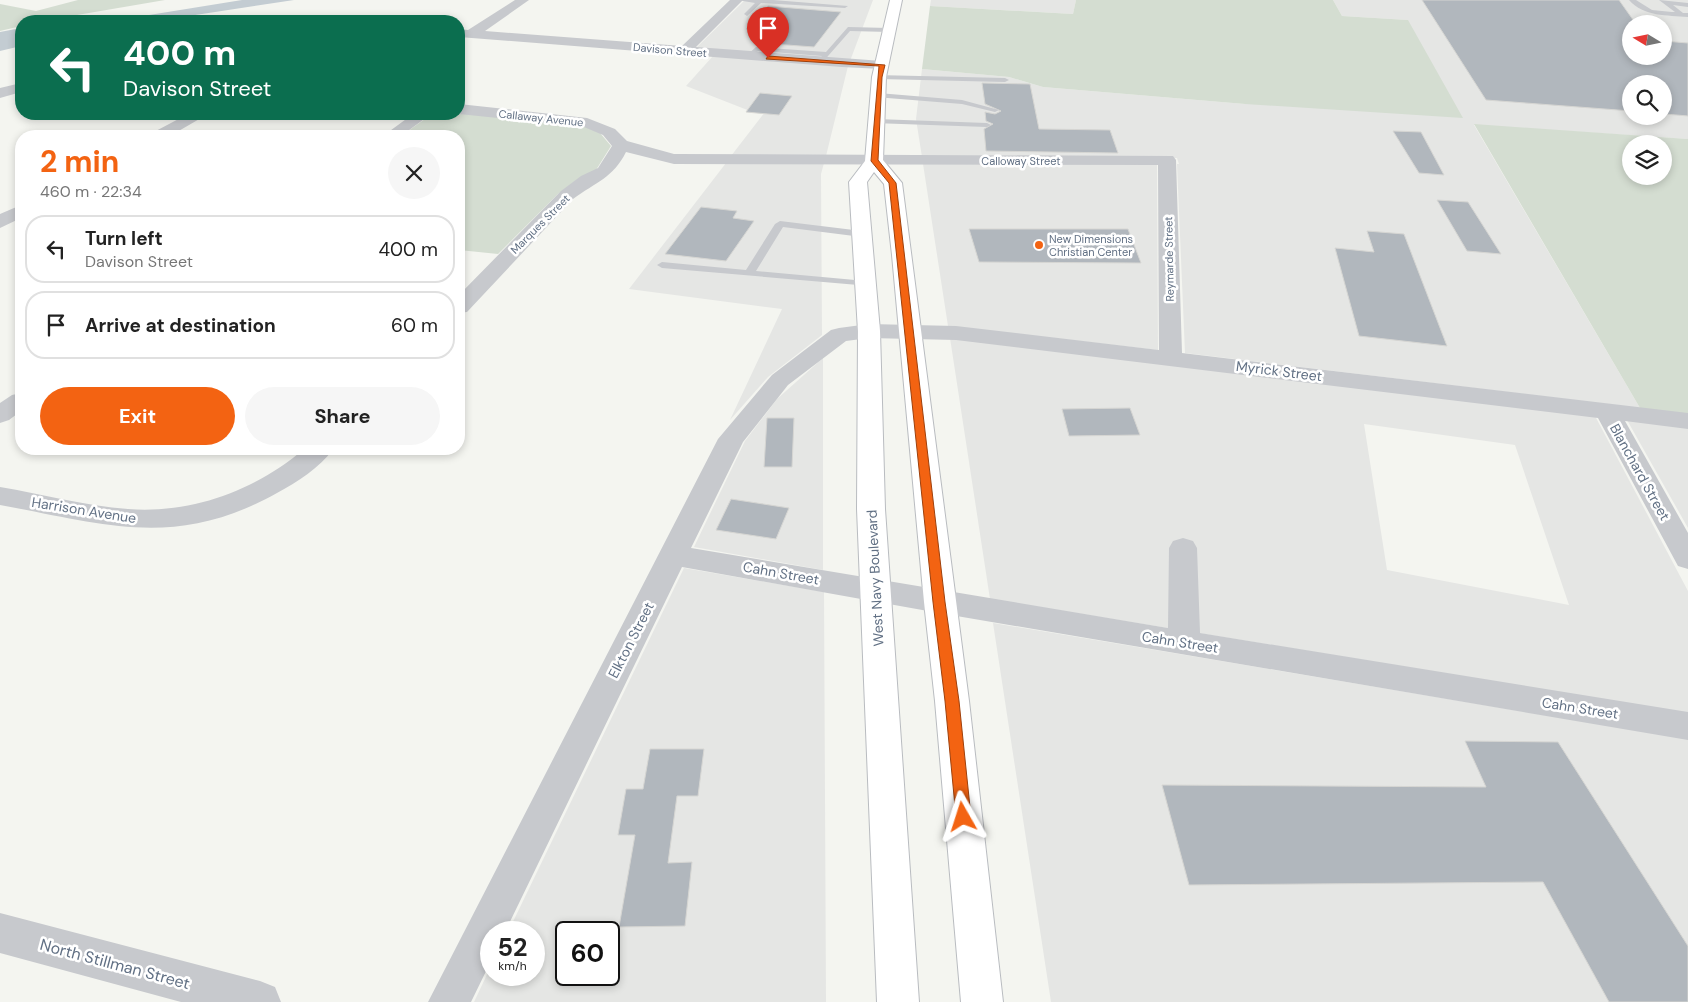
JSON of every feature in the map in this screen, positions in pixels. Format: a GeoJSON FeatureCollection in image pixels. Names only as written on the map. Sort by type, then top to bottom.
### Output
{"type":"FeatureCollection","features":[{"type":"Feature","properties":{"kind":"main road"},"geometry":{"type":"LineString","coordinates":[[896,0],[880,71],[874,161],[893,183],[939,602],[952,701],[982,1002]]}},
{"type":"Feature","properties":{"kind":"main road","name":"West Navy Boulevard"},"geometry":{"type":"LineString","coordinates":[[874,161],[858,182],[869,331],[875,590],[898,1002]]}},
{"type":"Feature","properties":{"kind":"street"},"geometry":{"type":"LineString","coordinates":[[465,33],[523,0]]}},
{"type":"Feature","properties":{"kind":"street"},"geometry":{"type":"LineString","coordinates":[[685,51],[739,0]]}},
{"type":"Feature","properties":{"kind":"street","name":"Davison Street"},"geometry":{"type":"LineString","coordinates":[[465,33],[750,56],[823,58],[880,71]]}},
{"type":"Feature","properties":{"kind":"street"},"geometry":{"type":"LineString","coordinates":[[0,94],[15,89]]}},
{"type":"Feature","properties":{"kind":"street","name":"Callaway Avenue"},"geometry":{"type":"LineString","coordinates":[[465,110],[588,123],[609,132],[621,145],[674,159]]}},
{"type":"Feature","properties":{"kind":"street"},"geometry":{"type":"LineString","coordinates":[[169,130],[189,120]]}},
{"type":"Feature","properties":{"kind":"street"},"geometry":{"type":"LineString","coordinates":[[400,130],[415,120]]}},
{"type":"Feature","properties":{"kind":"street","name":"Marques Street"},"geometry":{"type":"LineString","coordinates":[[465,301],[567,195],[587,180],[604,172],[621,145]]}},
{"type":"Feature","properties":{"kind":"street","name":"Callaway Avenue"},"geometry":{"type":"LineString","coordinates":[[604,172],[674,159],[874,161]]}},
{"type":"Feature","properties":{"kind":"street","name":"Calloway Street"},"geometry":{"type":"LineString","coordinates":[[874,161],[1167,160]]}},
{"type":"Feature","properties":{"kind":"street","name":"Reymarde Street"},"geometry":{"type":"LineString","coordinates":[[1167,160],[1172,358]]}},
{"type":"Feature","properties":{"kind":"street"},"geometry":{"type":"LineString","coordinates":[[0,222],[15,214]]}},
{"type":"Feature","properties":{"kind":"street","name":"Myrick Street"},"geometry":{"type":"LineString","coordinates":[[869,331],[956,333],[1688,421]]}},
{"type":"Feature","properties":{"kind":"street","name":"Elkton Street"},"geometry":{"type":"LineString","coordinates":[[449,1002],[731,439],[765,396],[797,366],[831,340],[849,333],[869,331]]}},
{"type":"Feature","properties":{"kind":"street"},"geometry":{"type":"LineString","coordinates":[[0,415],[15,404]]}},
{"type":"Feature","properties":{"kind":"street","name":"Blanchard Street"},"geometry":{"type":"LineString","coordinates":[[1607,411],[1688,559]]}},
{"type":"Feature","properties":{"kind":"street","name":"Harrison Avenue"},"geometry":{"type":"LineString","coordinates":[[0,496],[129,519],[157,519],[189,515],[226,505],[271,485],[297,469],[313,455]]}},
{"type":"Feature","properties":{"kind":"street"},"geometry":{"type":"LineString","coordinates":[[1183,548],[1184,643]]}},
{"type":"Feature","properties":{"kind":"street","name":"Cahn Street"},"geometry":{"type":"LineString","coordinates":[[674,555],[939,602],[1688,726]]}},
{"type":"Feature","properties":{"kind":"street","name":"North Stillman Street"},"geometry":{"type":"LineString","coordinates":[[0,933],[260,1002]]}},
{"type":"Feature","properties":{"kind":"lane"},"geometry":{"type":"LineString","coordinates":[[739,0],[845,6]]}},
{"type":"Feature","properties":{"kind":"lane"},"geometry":{"type":"LineString","coordinates":[[1632,0],[1640,9],[1649,12],[1685,15]]}},
{"type":"Feature","properties":{"kind":"lane"},"geometry":{"type":"LineString","coordinates":[[748,14],[760,1]]}},
{"type":"Feature","properties":{"kind":"lane"},"geometry":{"type":"LineString","coordinates":[[1664,1],[1685,15]]}},
{"type":"Feature","properties":{"kind":"lane"},"geometry":{"type":"LineString","coordinates":[[1664,1],[1688,5]]}},
{"type":"Feature","properties":{"kind":"lane"},"geometry":{"type":"LineString","coordinates":[[823,58],[848,29],[889,30]]}},
{"type":"Feature","properties":{"kind":"lane"},"geometry":{"type":"LineString","coordinates":[[880,71],[1005,80]]}},
{"type":"Feature","properties":{"kind":"lane"},"geometry":{"type":"LineString","coordinates":[[878,95],[962,102],[995,110]]}},
{"type":"Feature","properties":{"kind":"lane"},"geometry":{"type":"LineString","coordinates":[[876,121],[987,125]]}},
{"type":"Feature","properties":{"kind":"lane"},"geometry":{"type":"LineString","coordinates":[[749,274],[780,224],[862,234]]}},
{"type":"Feature","properties":{"kind":"lane"},"geometry":{"type":"LineString","coordinates":[[662,265],[866,284]]}},
{"type":"Feature","properties":{"kind":"shaded area"},"geometry":{"type":"Polygon","coordinates":[[[78,0],[165,0],[77,15],[15,15],[15,27],[0,31],[0,4],[36,11],[78,0]]]}},
{"type":"Feature","properties":{"kind":"shaded area"},"geometry":{"type":"Polygon","coordinates":[[[242,0],[294,0],[195,15],[149,15],[242,0]]]}},
{"type":"Feature","properties":{"kind":"shaded area"},"geometry":{"type":"Polygon","coordinates":[[[745,0],[873,0],[850,61],[695,49],[745,0]]]}},
{"type":"Feature","properties":{"kind":"shaded area"},"geometry":{"type":"Polygon","coordinates":[[[931,0],[1076,0],[1073,14],[930,6],[931,0]]]}},
{"type":"Feature","properties":{"kind":"shaded area"},"geometry":{"type":"Polygon","coordinates":[[[1076,0],[1333,0],[1342,16],[1408,20],[1463,118],[1245,104],[1043,87],[1009,77],[922,69],[930,6],[1073,14],[1076,0]]]}},
{"type":"Feature","properties":{"kind":"shaded area"},"geometry":{"type":"Polygon","coordinates":[[[1333,0],[1688,0],[1688,139],[1672,138],[1672,135],[1627,135],[1474,125],[1640,408],[1185,353],[1177,164],[1179,164],[1177,158],[922,157],[916,119],[922,69],[1009,77],[1043,87],[1245,104],[1408,20],[1342,16],[1333,0]]]}},
{"type":"Feature","properties":{"kind":"shaded area"},"geometry":{"type":"Polygon","coordinates":[[[15,29],[15,47],[0,51],[0,32],[15,29]]]}},
{"type":"Feature","properties":{"kind":"shaded area"},"geometry":{"type":"Polygon","coordinates":[[[713,56],[848,66],[826,156],[731,156],[765,112],[750,111],[686,86],[713,56]]]}},
{"type":"Feature","properties":{"kind":"shaded area"},"geometry":{"type":"Polygon","coordinates":[[[465,113],[581,125],[600,133],[611,146],[596,170],[578,179],[558,194],[498,254],[465,251],[465,130],[409,130],[424,120],[465,120],[465,113]]]}},
{"type":"Feature","properties":{"kind":"shaded area"},"geometry":{"type":"Polygon","coordinates":[[[1474,124],[1631,135],[1622,135],[1622,185],[1672,185],[1672,138],[1688,139],[1688,414],[1640,408],[1474,124]]]}},
{"type":"Feature","properties":{"kind":"shaded area"},"geometry":{"type":"Polygon","coordinates":[[[726,163],[824,163],[821,174],[822,335],[768,377],[730,420],[782,309],[629,289],[726,163]]]}},
{"type":"Feature","properties":{"kind":"shaded area"},"geometry":{"type":"Polygon","coordinates":[[[923,164],[1157,164],[1158,350],[948,326],[923,164]]]}},
{"type":"Feature","properties":{"kind":"shaded area"},"geometry":{"type":"Polygon","coordinates":[[[950,338],[1595,416],[1688,591],[1688,713],[990,599],[950,338]],[[1364,424],[1387,570],[1569,605],[1515,445],[1364,424]]]}},
{"type":"Feature","properties":{"kind":"shaded area"},"geometry":{"type":"Polygon","coordinates":[[[823,358],[823,570],[694,547],[745,441],[777,399],[823,358]]]}},
{"type":"Feature","properties":{"kind":"shaded area"},"geometry":{"type":"Polygon","coordinates":[[[1627,420],[1688,428],[1688,528],[1627,420]]]}},
{"type":"Feature","properties":{"kind":"shaded area"},"geometry":{"type":"Polygon","coordinates":[[[684,568],[824,592],[826,1002],[474,1002],[482,986],[545,986],[545,921],[513,921],[684,568]]]}},
{"type":"Feature","properties":{"kind":"shaded area"},"geometry":{"type":"Polygon","coordinates":[[[993,623],[1688,739],[1688,1002],[1051,1002],[993,623]]]}},
{"type":"Feature","properties":{"kind":"building"},"geometry":{"type":"Polygon","coordinates":[[[1422,0],[1619,0],[1630,15],[1622,15],[1622,65],[1672,65],[1672,42],[1688,43],[1688,116],[1672,115],[1672,75],[1622,75],[1622,110],[1486,100],[1422,0]]]}},
{"type":"Feature","properties":{"kind":"building"},"geometry":{"type":"Polygon","coordinates":[[[768,6],[841,12],[814,47],[759,43],[765,36],[755,35],[760,30],[746,29],[768,6]]]}},
{"type":"Feature","properties":{"kind":"building"},"geometry":{"type":"Polygon","coordinates":[[[982,83],[1030,84],[1039,129],[1110,130],[1118,153],[986,151],[984,129],[993,124],[986,121],[985,112],[995,114],[1001,111],[985,104],[982,83]]]}},
{"type":"Feature","properties":{"kind":"building"},"geometry":{"type":"Polygon","coordinates":[[[760,93],[792,96],[779,115],[746,112],[760,93]]]}},
{"type":"Feature","properties":{"kind":"building"},"geometry":{"type":"Polygon","coordinates":[[[1393,131],[1421,132],[1444,175],[1419,173],[1393,131]]]}},
{"type":"Feature","properties":{"kind":"building"},"geometry":{"type":"Polygon","coordinates":[[[1437,200],[1468,202],[1501,254],[1467,251],[1437,200]]]}},
{"type":"Feature","properties":{"kind":"building"},"geometry":{"type":"Polygon","coordinates":[[[701,207],[737,211],[733,218],[754,221],[726,261],[665,254],[701,207]]]}},
{"type":"Feature","properties":{"kind":"building"},"geometry":{"type":"Polygon","coordinates":[[[969,229],[1128,229],[1141,263],[979,262],[969,229]]]}},
{"type":"Feature","properties":{"kind":"building"},"geometry":{"type":"Polygon","coordinates":[[[1367,231],[1404,234],[1447,346],[1359,336],[1335,248],[1374,252],[1367,231]]]}},
{"type":"Feature","properties":{"kind":"building"},"geometry":{"type":"Polygon","coordinates":[[[1130,408],[1140,435],[1069,436],[1062,409],[1130,408]]]}},
{"type":"Feature","properties":{"kind":"building"},"geometry":{"type":"Polygon","coordinates":[[[767,418],[794,418],[792,467],[764,467],[767,418]]]}},
{"type":"Feature","properties":{"kind":"building"},"geometry":{"type":"Polygon","coordinates":[[[731,499],[789,508],[776,539],[716,530],[731,499]]]}},
{"type":"Feature","properties":{"kind":"building"},"geometry":{"type":"Polygon","coordinates":[[[1465,741],[1558,742],[1688,946],[1688,1002],[1609,1002],[1543,882],[1189,885],[1162,785],[1486,787],[1465,741]]]}},
{"type":"Feature","properties":{"kind":"building"},"geometry":{"type":"Polygon","coordinates":[[[650,749],[704,749],[698,796],[677,796],[668,863],[692,862],[685,926],[620,927],[635,835],[618,835],[626,789],[643,789],[650,749]]]}},
{"type":"Feature","properties":{"kind":"place","name":"New Dimensions Christian Center"},"geometry":{"type":"Point","coordinates":[1039,245]}},
{"type":"Feature","properties":{"kind":"route"},"geometry":{"type":"LineString","coordinates":[[768,58],[882,65],[879,77],[874,161],[893,183],[939,602],[952,701],[963,817]]}}]}
